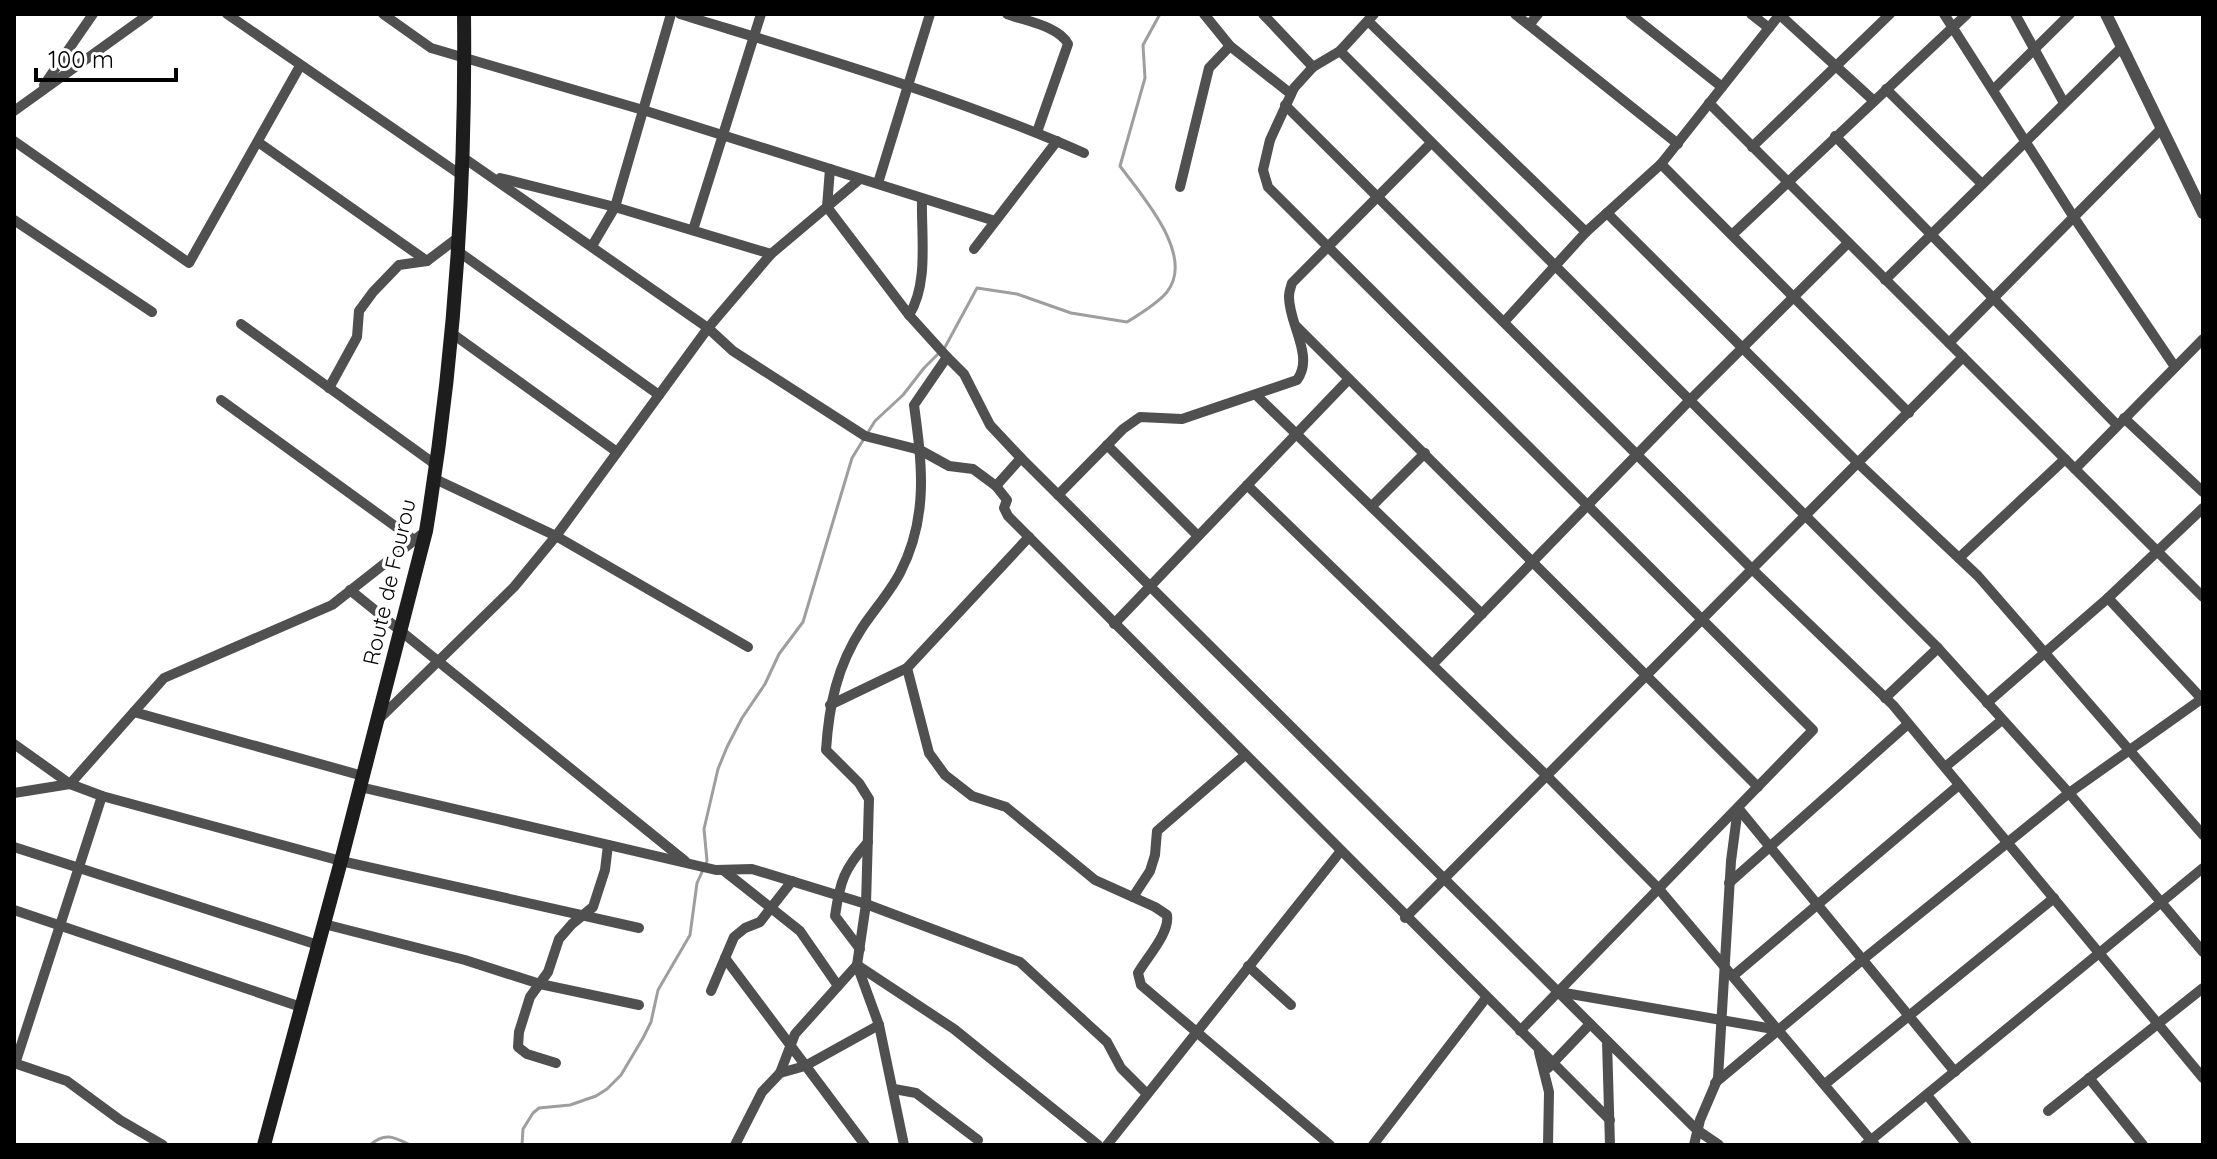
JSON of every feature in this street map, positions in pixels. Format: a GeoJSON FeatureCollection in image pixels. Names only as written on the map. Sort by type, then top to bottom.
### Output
{"type":"FeatureCollection","features":[{"type":"Feature","properties":{"kind":"main road","name":"Route de Fourou"},"geometry":{"type":"LineString","coordinates":[[264,1145],[402,632],[435,472],[460,244],[464,14]]}},
{"type":"Feature","properties":{"kind":"street"},"geometry":{"type":"LineString","coordinates":[[40,90],[93,14]]}},
{"type":"Feature","properties":{"kind":"street"},"geometry":{"type":"LineString","coordinates":[[14,111],[149,14]]}},
{"type":"Feature","properties":{"kind":"street"},"geometry":{"type":"LineString","coordinates":[[227,14],[461,175]]}},
{"type":"Feature","properties":{"kind":"street"},"geometry":{"type":"LineString","coordinates":[[383,14],[431,48],[643,110],[995,221]]}},
{"type":"Feature","properties":{"kind":"street"},"geometry":{"type":"LineString","coordinates":[[592,246],[615,207],[671,14]]}},
{"type":"Feature","properties":{"kind":"street"},"geometry":{"type":"LineString","coordinates":[[680,14],[909,87],[1037,132],[1084,153]]}},
{"type":"Feature","properties":{"kind":"street"},"geometry":{"type":"LineString","coordinates":[[693,230],[761,14]]}},
{"type":"Feature","properties":{"kind":"street"},"geometry":{"type":"LineString","coordinates":[[878,183],[930,14]]}},
{"type":"Feature","properties":{"kind":"street"},"geometry":{"type":"LineString","coordinates":[[1007,14],[1056,32],[1068,44],[1037,132]]}},
{"type":"Feature","properties":{"kind":"street"},"geometry":{"type":"LineString","coordinates":[[1204,14],[1230,46],[1288,100],[1378,197],[1885,698],[2203,1078]]}},
{"type":"Feature","properties":{"kind":"street"},"geometry":{"type":"LineString","coordinates":[[1263,14],[1313,67]]}},
{"type":"Feature","properties":{"kind":"street"},"geometry":{"type":"LineString","coordinates":[[1515,14],[1678,144]]}},
{"type":"Feature","properties":{"kind":"street"},"geometry":{"type":"LineString","coordinates":[[1529,25],[1538,14]]}},
{"type":"Feature","properties":{"kind":"street"},"geometry":{"type":"LineString","coordinates":[[1630,14],[1722,87]]}},
{"type":"Feature","properties":{"kind":"street"},"geometry":{"type":"LineString","coordinates":[[1751,14],[1769,28]]}},
{"type":"Feature","properties":{"kind":"street"},"geometry":{"type":"LineString","coordinates":[[1504,322],[1586,232],[1661,164],[1780,14],[1874,101]]}},
{"type":"Feature","properties":{"kind":"street"},"geometry":{"type":"LineString","coordinates":[[1752,147],[1890,14]]}},
{"type":"Feature","properties":{"kind":"street"},"geometry":{"type":"LineString","coordinates":[[1944,14],[2073,216],[2175,367]]}},
{"type":"Feature","properties":{"kind":"street"},"geometry":{"type":"LineString","coordinates":[[1733,234],[1967,14]]}},
{"type":"Feature","properties":{"kind":"street"},"geometry":{"type":"LineString","coordinates":[[2015,14],[2064,103]]}},
{"type":"Feature","properties":{"kind":"street"},"geometry":{"type":"LineString","coordinates":[[1993,90],[2070,14]]}},
{"type":"Feature","properties":{"kind":"street"},"geometry":{"type":"LineString","coordinates":[[2106,14],[2203,213]]}},
{"type":"Feature","properties":{"kind":"street"},"geometry":{"type":"LineString","coordinates":[[1520,1031],[1813,730],[1268,187],[1263,170],[1270,140],[1288,100],[1313,67],[1340,51],[1371,18],[1586,232]]}},
{"type":"Feature","properties":{"kind":"street"},"geometry":{"type":"LineString","coordinates":[[1180,187],[1209,68],[1230,46]]}},
{"type":"Feature","properties":{"kind":"street"},"geometry":{"type":"LineString","coordinates":[[1885,280],[2122,47]]}},
{"type":"Feature","properties":{"kind":"street"},"geometry":{"type":"LineString","coordinates":[[1340,51],[1938,648],[2069,793],[2203,952]]}},
{"type":"Feature","properties":{"kind":"street"},"geometry":{"type":"LineString","coordinates":[[14,141],[189,263],[300,66]]}},
{"type":"Feature","properties":{"kind":"street"},"geometry":{"type":"LineString","coordinates":[[1886,89],[1982,184]]}},
{"type":"Feature","properties":{"kind":"street"},"geometry":{"type":"LineString","coordinates":[[1709,103],[2203,597]]}},
{"type":"Feature","properties":{"kind":"street"},"geometry":{"type":"LineString","coordinates":[[1949,343],[2162,128]]}},
{"type":"Feature","properties":{"kind":"street"},"geometry":{"type":"LineString","coordinates":[[1835,136],[1993,299],[2121,422],[2203,492]]}},
{"type":"Feature","properties":{"kind":"street"},"geometry":{"type":"LineString","coordinates":[[974,249],[1057,141]]}},
{"type":"Feature","properties":{"kind":"street"},"geometry":{"type":"LineString","coordinates":[[258,142],[427,261]]}},
{"type":"Feature","properties":{"kind":"street"},"geometry":{"type":"LineString","coordinates":[[1058,495],[1107,445],[1140,417],[1182,419],[1297,380],[1303,372],[1289,296],[1292,283],[1431,143]]}},
{"type":"Feature","properties":{"kind":"street"},"geometry":{"type":"LineString","coordinates":[[461,156],[708,328],[733,351],[865,436],[920,450],[949,466],[973,469],[996,486],[1007,500],[1004,508],[1008,516],[1405,918],[1610,1120]]}},
{"type":"Feature","properties":{"kind":"street"},"geometry":{"type":"LineString","coordinates":[[1661,164],[1909,413]]}},
{"type":"Feature","properties":{"kind":"street"},"geometry":{"type":"LineString","coordinates":[[830,169],[827,207],[909,315],[964,374],[990,425],[1697,1130],[1719,1145]]}},
{"type":"Feature","properties":{"kind":"street"},"geometry":{"type":"LineString","coordinates":[[490,175],[615,207],[771,254]]}},
{"type":"Feature","properties":{"kind":"street"},"geometry":{"type":"LineString","coordinates":[[377,721],[514,587],[556,536],[708,328],[771,254],[860,179]]}},
{"type":"Feature","properties":{"kind":"street"},"geometry":{"type":"LineString","coordinates":[[909,315],[917,302],[920,284],[922,199]]}},
{"type":"Feature","properties":{"kind":"street"},"geometry":{"type":"LineString","coordinates":[[1607,213],[1859,464],[1959,558],[2045,652],[2203,835]]}},
{"type":"Feature","properties":{"kind":"street"},"geometry":{"type":"LineString","coordinates":[[14,220],[152,312]]}},
{"type":"Feature","properties":{"kind":"street"},"geometry":{"type":"LineString","coordinates":[[1433,664],[1848,243]]}},
{"type":"Feature","properties":{"kind":"street"},"geometry":{"type":"LineString","coordinates":[[329,388],[357,337],[359,311],[373,292],[399,265],[427,261],[460,244],[659,395]]}},
{"type":"Feature","properties":{"kind":"street"},"geometry":{"type":"LineString","coordinates":[[241,324],[329,388],[435,472],[556,536],[748,647]]}},
{"type":"Feature","properties":{"kind":"street"},"geometry":{"type":"LineString","coordinates":[[1296,326],[1758,787]]}},
{"type":"Feature","properties":{"kind":"street"},"geometry":{"type":"LineString","coordinates":[[450,332],[617,452]]}},
{"type":"Feature","properties":{"kind":"street"},"geometry":{"type":"LineString","coordinates":[[2075,469],[2203,339]]}},
{"type":"Feature","properties":{"kind":"street"},"geometry":{"type":"LineString","coordinates":[[904,1145],[879,1025],[857,965],[866,904],[869,799],[859,783],[826,750],[830,705],[842,662],[900,573],[914,535],[923,485],[914,405],[946,357]]}},
{"type":"Feature","properties":{"kind":"street"},"geometry":{"type":"LineString","coordinates":[[1405,918],[1963,357]]}},
{"type":"Feature","properties":{"kind":"street"},"geometry":{"type":"LineString","coordinates":[[1114,624],[1349,379]]}},
{"type":"Feature","properties":{"kind":"street"},"geometry":{"type":"LineString","coordinates":[[1256,395],[1482,614]]}},
{"type":"Feature","properties":{"kind":"street"},"geometry":{"type":"LineString","coordinates":[[14,793],[70,784],[164,678],[332,605],[421,539],[221,400]]}},
{"type":"Feature","properties":{"kind":"street"},"geometry":{"type":"LineString","coordinates":[[1107,445],[1198,536]]}},
{"type":"Feature","properties":{"kind":"street"},"geometry":{"type":"LineString","coordinates":[[1372,506],[1425,453]]}},
{"type":"Feature","properties":{"kind":"street"},"geometry":{"type":"LineString","coordinates":[[996,486],[1021,458]]}},
{"type":"Feature","properties":{"kind":"street"},"geometry":{"type":"LineString","coordinates":[[1959,558],[2065,459]]}},
{"type":"Feature","properties":{"kind":"street"},"geometry":{"type":"LineString","coordinates":[[1247,485],[1433,664],[1658,888],[1825,1084],[1870,1143],[2203,868]]}},
{"type":"Feature","properties":{"kind":"street"},"geometry":{"type":"LineString","coordinates":[[1987,703],[2108,598],[2203,508]]}},
{"type":"Feature","properties":{"kind":"street"},"geometry":{"type":"LineString","coordinates":[[830,705],[907,668],[1029,537]]}},
{"type":"Feature","properties":{"kind":"street"},"geometry":{"type":"LineString","coordinates":[[350,590],[693,865]]}},
{"type":"Feature","properties":{"kind":"street"},"geometry":{"type":"LineString","coordinates":[[1715,1083],[2069,793],[2202,698],[2108,598]]}},
{"type":"Feature","properties":{"kind":"street"},"geometry":{"type":"LineString","coordinates":[[1885,698],[1938,648]]}},
{"type":"Feature","properties":{"kind":"street"},"geometry":{"type":"LineString","coordinates":[[907,668],[929,753],[945,775],[972,796],[1006,807],[1095,880],[1167,915],[1168,924],[1138,973],[1141,985],[1330,1145]]}},
{"type":"Feature","properties":{"kind":"street"},"geometry":{"type":"LineString","coordinates":[[134,712],[362,782],[710,869],[752,869],[866,904],[1020,962],[1107,1042],[1121,1068],[1146,1093]]}},
{"type":"Feature","properties":{"kind":"street"},"geometry":{"type":"LineString","coordinates":[[1945,767],[2002,720]]}},
{"type":"Feature","properties":{"kind":"street"},"geometry":{"type":"LineString","coordinates":[[1729,883],[1908,724]]}},
{"type":"Feature","properties":{"kind":"street"},"geometry":{"type":"LineString","coordinates":[[14,744],[70,784],[102,796],[341,861],[639,928]]}},
{"type":"Feature","properties":{"kind":"street"},"geometry":{"type":"LineString","coordinates":[[1133,897],[1150,871],[1157,831],[1245,755]]}},
{"type":"Feature","properties":{"kind":"street"},"geometry":{"type":"LineString","coordinates":[[1733,976],[1959,785]]}},
{"type":"Feature","properties":{"kind":"street"},"geometry":{"type":"LineString","coordinates":[[102,796],[15,1064],[67,1081],[120,1120],[163,1145]]}},
{"type":"Feature","properties":{"kind":"street"},"geometry":{"type":"LineString","coordinates":[[1738,808],[1955,1072]]}},
{"type":"Feature","properties":{"kind":"street"},"geometry":{"type":"LineString","coordinates":[[1694,1145],[1715,1083],[1729,883],[1738,808]]}},
{"type":"Feature","properties":{"kind":"street"},"geometry":{"type":"LineString","coordinates":[[860,949],[835,916],[840,881],[850,862],[868,842]]}},
{"type":"Feature","properties":{"kind":"street"},"geometry":{"type":"LineString","coordinates":[[556,1063],[527,1054],[518,1047],[519,1032],[530,997],[548,972],[559,939],[593,907],[602,883],[608,845]]}},
{"type":"Feature","properties":{"kind":"street"},"geometry":{"type":"LineString","coordinates":[[14,847],[318,945]]}},
{"type":"Feature","properties":{"kind":"street"},"geometry":{"type":"LineString","coordinates":[[1107,1145],[1340,852]]}},
{"type":"Feature","properties":{"kind":"street"},"geometry":{"type":"LineString","coordinates":[[723,870],[800,931],[838,986]]}},
{"type":"Feature","properties":{"kind":"street"},"geometry":{"type":"LineString","coordinates":[[711,991],[734,937],[760,922],[792,881]]}},
{"type":"Feature","properties":{"kind":"street"},"geometry":{"type":"LineString","coordinates":[[1825,1084],[2054,898]]}},
{"type":"Feature","properties":{"kind":"street"},"geometry":{"type":"LineString","coordinates":[[14,910],[301,1007]]}},
{"type":"Feature","properties":{"kind":"street"},"geometry":{"type":"LineString","coordinates":[[324,924],[465,960],[540,984],[639,1005]]}},
{"type":"Feature","properties":{"kind":"street"},"geometry":{"type":"LineString","coordinates":[[725,958],[865,1145]]}},
{"type":"Feature","properties":{"kind":"street"},"geometry":{"type":"LineString","coordinates":[[735,1145],[762,1092],[780,1073],[795,1034],[857,965]]}},
{"type":"Feature","properties":{"kind":"street"},"geometry":{"type":"LineString","coordinates":[[857,965],[954,1029],[1098,1145]]}},
{"type":"Feature","properties":{"kind":"street"},"geometry":{"type":"LineString","coordinates":[[1248,966],[1291,1005]]}},
{"type":"Feature","properties":{"kind":"street"},"geometry":{"type":"LineString","coordinates":[[2048,1111],[2203,988]]}},
{"type":"Feature","properties":{"kind":"street"},"geometry":{"type":"LineString","coordinates":[[1557,991],[1779,1030]]}},
{"type":"Feature","properties":{"kind":"street"},"geometry":{"type":"LineString","coordinates":[[1373,1145],[1486,998]]}},
{"type":"Feature","properties":{"kind":"street"},"geometry":{"type":"LineString","coordinates":[[1544,1073],[1590,1024]]}},
{"type":"Feature","properties":{"kind":"street"},"geometry":{"type":"LineString","coordinates":[[780,1073],[805,1066],[879,1025]]}},
{"type":"Feature","properties":{"kind":"street"},"geometry":{"type":"LineString","coordinates":[[1607,1041],[1610,1145]]}},
{"type":"Feature","properties":{"kind":"street"},"geometry":{"type":"LineString","coordinates":[[1539,1050],[1549,1092],[1548,1145]]}},
{"type":"Feature","properties":{"kind":"street"},"geometry":{"type":"LineString","coordinates":[[2089,1078],[2143,1145]]}},
{"type":"Feature","properties":{"kind":"street"},"geometry":{"type":"LineString","coordinates":[[894,1089],[916,1093],[978,1140]]}},
{"type":"Feature","properties":{"kind":"street"},"geometry":{"type":"LineString","coordinates":[[1927,1095],[1967,1145]]}},
{"type":"Feature","properties":{"kind":"waterway"},"geometry":{"type":"LineString","coordinates":[[944,349],[977,288],[1017,294],[1071,313],[1127,322],[1167,292],[1174,277],[1175,261],[1170,244],[1152,209],[1120,166],[1145,78],[1143,45],[1160,14]]}},
{"type":"Feature","properties":{"kind":"waterway"},"geometry":{"type":"LineString","coordinates":[[522,1145],[523,1129],[533,1113],[539,1108],[570,1105],[607,1089],[621,1075],[643,1038],[651,1022],[658,990],[690,935],[697,883],[707,861],[704,829],[718,769],[727,747],[765,684],[779,654],[803,622],[852,458],[875,421],[903,395],[938,354]]}},
{"type":"Feature","properties":{"kind":"waterway"},"geometry":{"type":"LineString","coordinates":[[370,1145],[380,1138],[390,1137],[410,1145]]}}]}
